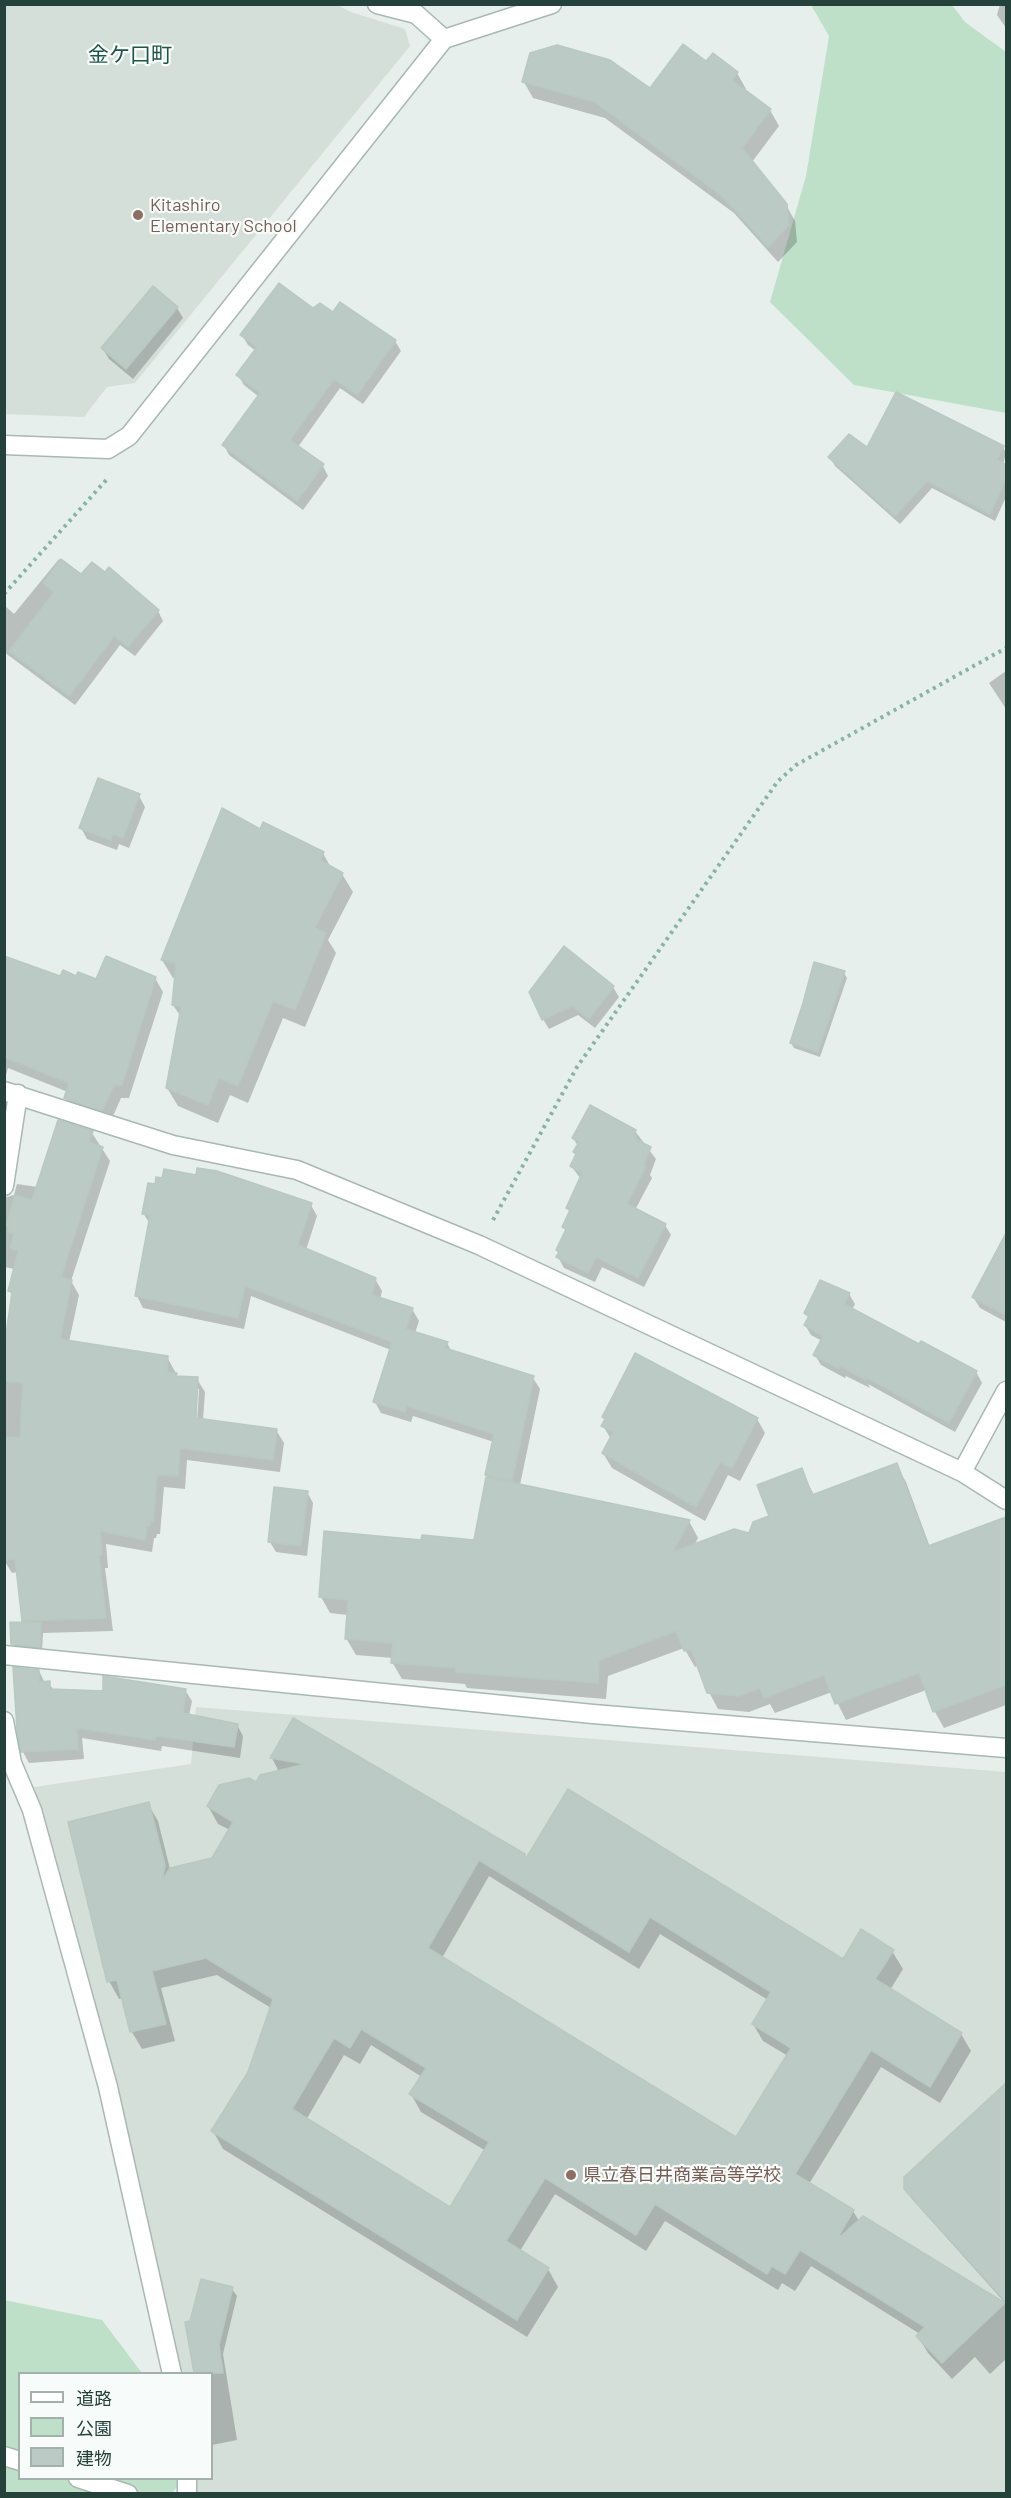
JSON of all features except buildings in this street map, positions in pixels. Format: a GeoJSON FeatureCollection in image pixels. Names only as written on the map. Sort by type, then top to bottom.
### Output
{"type":"FeatureCollection","features":[{"type":"Feature","properties":{"kind":"street"},"geometry":{"type":"LineString","coordinates":[[377,4],[416,14],[444,39]]}},
{"type":"Feature","properties":{"kind":"street"},"geometry":{"type":"LineString","coordinates":[[4,445],[108,449],[129,436],[444,39],[552,4]]}},
{"type":"Feature","properties":{"kind":"street"},"geometry":{"type":"LineString","coordinates":[[4,1186],[11,1093],[173,1145],[297,1170],[480,1245],[962,1472],[1006,1500]]}},
{"type":"Feature","properties":{"kind":"street"},"geometry":{"type":"LineString","coordinates":[[962,1472],[1006,1391]]}},
{"type":"Feature","properties":{"kind":"street"},"geometry":{"type":"LineString","coordinates":[[4,1655],[593,1714],[1006,1748]]}},
{"type":"Feature","properties":{"kind":"street"},"geometry":{"type":"LineString","coordinates":[[4,1721],[12,1762],[32,1810],[108,2087],[172,2372]]}},
{"type":"Feature","properties":{"kind":"street"},"geometry":{"type":"LineString","coordinates":[[85,2480],[128,2493]]}},
{"type":"Feature","properties":{"kind":"path"},"geometry":{"type":"LineString","coordinates":[[4,594],[109,476],[129,436]]}},
{"type":"Feature","properties":{"kind":"path"},"geometry":{"type":"LineString","coordinates":[[480,1245],[577,1067],[778,781],[796,765],[1006,648]]}},
{"type":"Feature","properties":{"kind":"shaded area","name":"Kitashiro Elementary School"},"geometry":{"type":"Polygon","coordinates":[[[5,5],[337,5],[351,12],[405,29],[410,46],[135,383],[107,387],[84,417],[5,414],[5,5]]]}},
{"type":"Feature","properties":{"kind":"shaded area","name":"県立春日井商業高等学校"},"geometry":{"type":"Polygon","coordinates":[[[196,1707],[1006,1772],[1006,2493],[196,2493],[193,2480],[213,2480],[213,2372],[176,2372],[164,2306],[106,2044],[34,1787],[191,1764],[196,1707]]]}},
{"type":"Feature","properties":{"kind":"green space"},"geometry":{"type":"Polygon","coordinates":[[[811,5],[952,5],[965,22],[1006,52],[1006,413],[854,385],[770,302],[806,176],[829,36],[811,5]]]}},
{"type":"Feature","properties":{"kind":"green space"},"geometry":{"type":"Polygon","coordinates":[[[4,2300],[102,2320],[141,2372],[18,2372],[18,2480],[182,2480],[172,2493],[5,2493],[4,2300]]]}},
{"type":"Feature","properties":{"kind":"place","name":"Kitashiro Elementary School"},"geometry":{"type":"Point","coordinates":[138,215]}},
{"type":"Feature","properties":{"kind":"place","name":"県立春日井商業高等学校"},"geometry":{"type":"Point","coordinates":[571,2175]}},
{"type":"Feature","properties":{"kind":"district","name":"金ケ口町"},"geometry":{"type":"Point","coordinates":[130,55]}}]}
